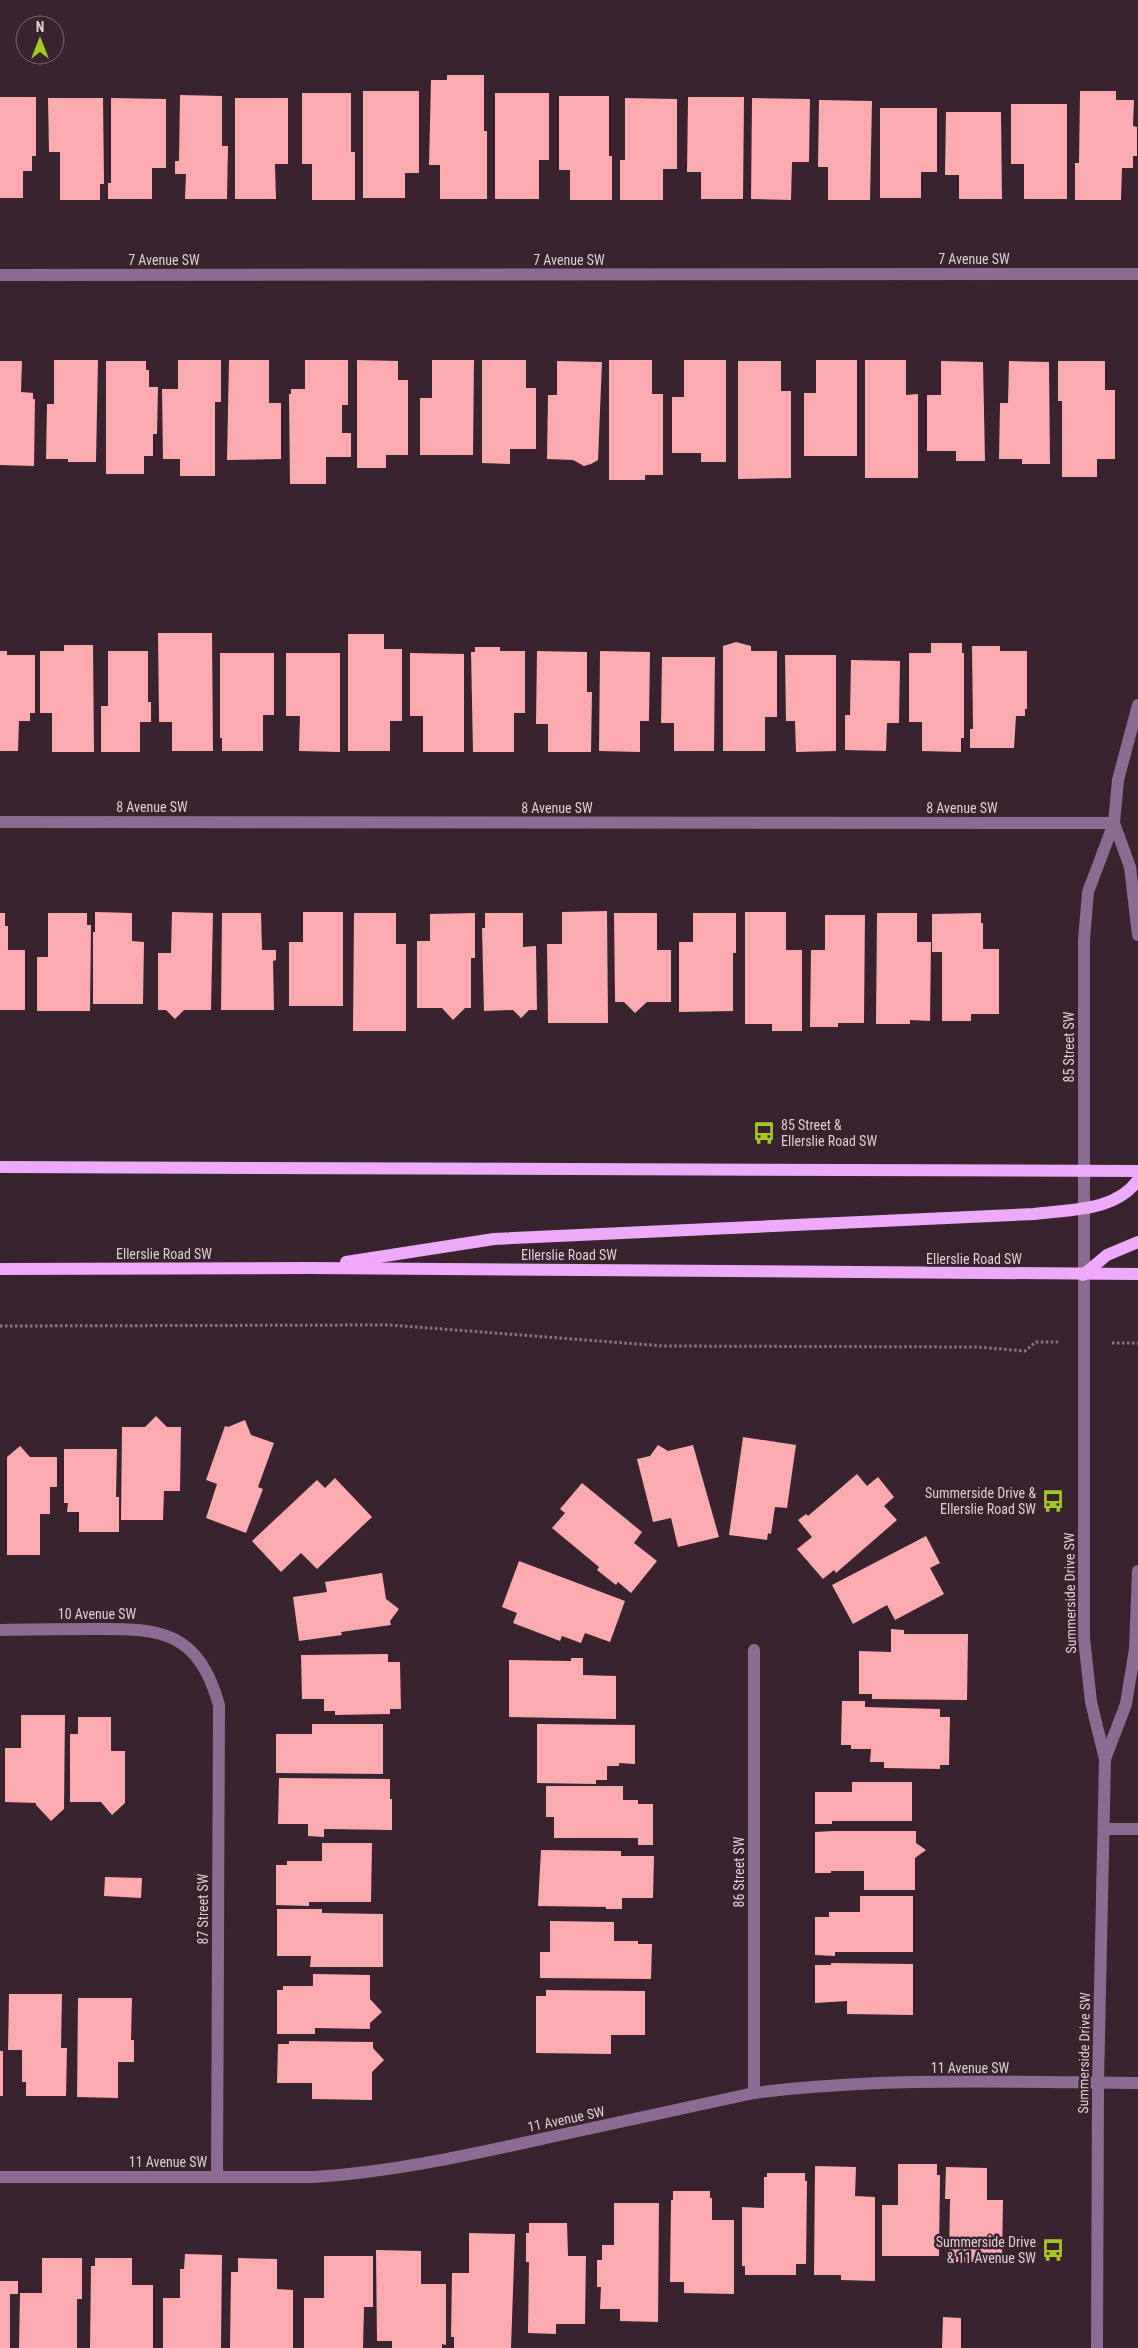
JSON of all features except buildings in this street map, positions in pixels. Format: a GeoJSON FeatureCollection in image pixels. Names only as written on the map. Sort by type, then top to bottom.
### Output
{"type":"FeatureCollection","features":[{"type":"Feature","properties":{"kind":"main road"},"geometry":{"type":"LineString","coordinates":[[0,1167],[1138,1171]]}},
{"type":"Feature","properties":{"kind":"main road"},"geometry":{"type":"LineString","coordinates":[[309,1268],[494,1239],[1034,1214],[1109,1204],[1132,1189],[1138,1180]]}},
{"type":"Feature","properties":{"kind":"main road"},"geometry":{"type":"LineString","coordinates":[[1083,1275],[1107,1255],[1138,1242]]}},
{"type":"Feature","properties":{"kind":"main road","name":"Ellerslie Road SW"},"geometry":{"type":"LineString","coordinates":[[0,1270],[309,1268],[1138,1274]]}},
{"type":"Feature","properties":{"kind":"street","name":"7 Avenue SW"},"geometry":{"type":"LineString","coordinates":[[0,275],[1138,274]]}},
{"type":"Feature","properties":{"kind":"street","name":"85 Street SW"},"geometry":{"type":"LineString","coordinates":[[1083,1275],[1084,940],[1088,892],[1114,823],[1118,780],[1138,705]]}},
{"type":"Feature","properties":{"kind":"street","name":"8 Avenue SW"},"geometry":{"type":"LineString","coordinates":[[0,822],[1114,823]]}},
{"type":"Feature","properties":{"kind":"street","name":"85 Street SW"},"geometry":{"type":"LineString","coordinates":[[1114,823],[1130,867],[1138,935]]}},
{"type":"Feature","properties":{"kind":"street","name":"Summerside Drive SW"},"geometry":{"type":"LineString","coordinates":[[1083,1275],[1084,1638],[1092,1702],[1105,1759],[1098,2083],[1097,2348]]}},
{"type":"Feature","properties":{"kind":"street","name":"Summerside Drive SW"},"geometry":{"type":"LineString","coordinates":[[1105,1759],[1126,1704],[1137,1649],[1138,1572]]}},
{"type":"Feature","properties":{"kind":"street","name":"10 Avenue SW"},"geometry":{"type":"LineString","coordinates":[[0,1630],[129,1628],[151,1630],[173,1638],[190,1649]]}},
{"type":"Feature","properties":{"kind":"street","name":"87 Street SW"},"geometry":{"type":"LineString","coordinates":[[190,1649],[213,1685],[219,1705],[217,2177]]}},
{"type":"Feature","properties":{"kind":"street","name":"86 Street SW"},"geometry":{"type":"LineString","coordinates":[[754,1650],[754,2093]]}},
{"type":"Feature","properties":{"kind":"street"},"geometry":{"type":"LineString","coordinates":[[1104,1829],[1138,1830]]}},
{"type":"Feature","properties":{"kind":"street","name":"11 Avenue SW"},"geometry":{"type":"LineString","coordinates":[[0,2177],[314,2177],[387,2171],[444,2161],[754,2093],[806,2086],[872,2083],[1138,2083]]}},
{"type":"Feature","properties":{"kind":"path"},"geometry":{"type":"LineString","coordinates":[[0,1326],[390,1325],[664,1346],[977,1347],[1025,1350],[1036,1342]]}},
{"type":"Feature","properties":{"kind":"place","name":"85 Street & Ellerslie Road SW"},"geometry":{"type":"Point","coordinates":[764,1133]}},
{"type":"Feature","properties":{"kind":"place","name":"Summerside Drive & Ellerslie Road SW"},"geometry":{"type":"Point","coordinates":[1053,1501]}},
{"type":"Feature","properties":{"kind":"place","name":"Summerside Drive & 11 Avenue SW"},"geometry":{"type":"Point","coordinates":[1053,2250]}}]}
